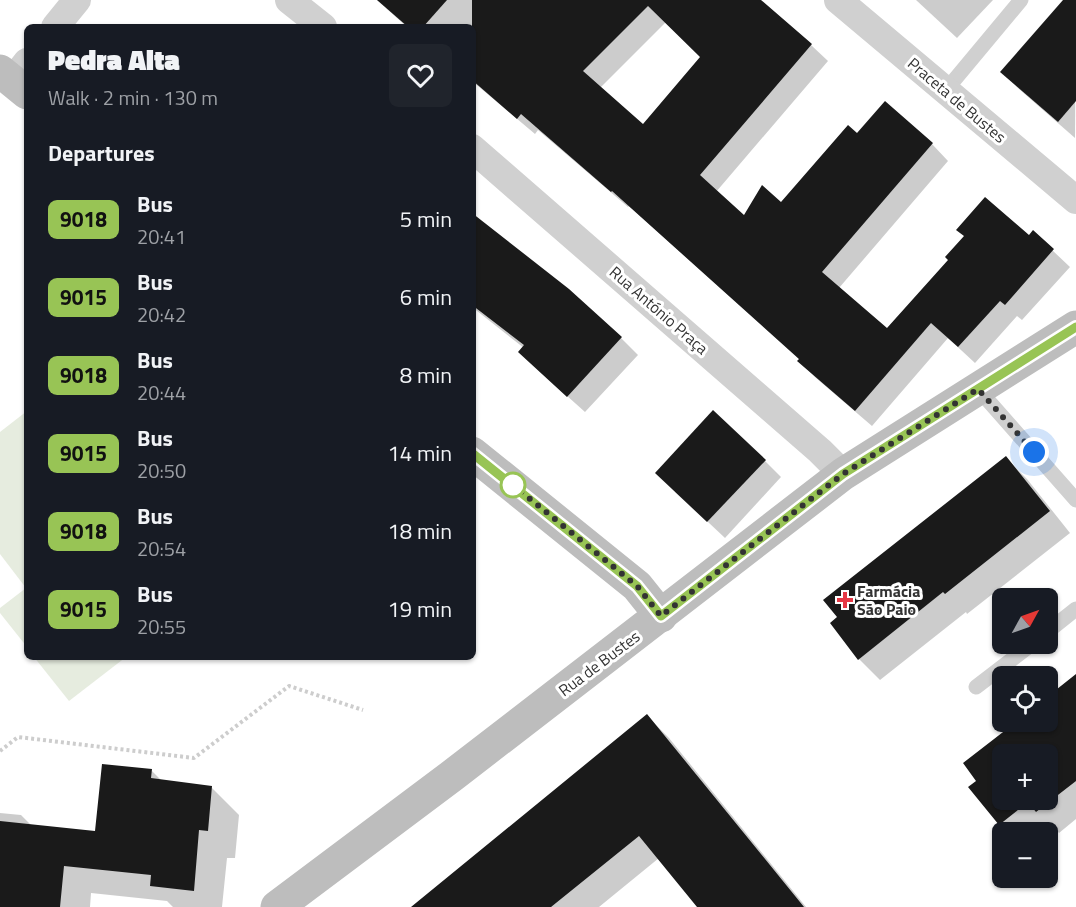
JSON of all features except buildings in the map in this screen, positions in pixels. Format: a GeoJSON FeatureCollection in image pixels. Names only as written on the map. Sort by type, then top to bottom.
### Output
{"type":"FeatureCollection","features":[{"type":"Feature","properties":{"kind":"main road","name":"Rua de Bustes"},"geometry":{"type":"LineString","coordinates":[[288,904],[342,857],[661,616],[843,474],[1076,327]]}},
{"type":"Feature","properties":{"kind":"main road"},"geometry":{"type":"LineString","coordinates":[[476,456],[637,586],[661,616]]}},
{"type":"Feature","properties":{"kind":"street"},"geometry":{"type":"LineString","coordinates":[[57,24],[77,0]]}},
{"type":"Feature","properties":{"kind":"street"},"geometry":{"type":"LineString","coordinates":[[289,0],[319,24]]}},
{"type":"Feature","properties":{"kind":"street","name":"Praceta de Bustes"},"geometry":{"type":"LineString","coordinates":[[838,0],[1076,200]]}},
{"type":"Feature","properties":{"kind":"street","name":"Rua António Praça"},"geometry":{"type":"LineString","coordinates":[[476,151],[820,451],[843,474]]}},
{"type":"Feature","properties":{"kind":"lane"},"geometry":{"type":"LineString","coordinates":[[946,90],[1021,0]]}},
{"type":"Feature","properties":{"kind":"lane"},"geometry":{"type":"LineString","coordinates":[[978,389],[1076,500]]}},
{"type":"Feature","properties":{"kind":"lane"},"geometry":{"type":"LineString","coordinates":[[1058,623],[1076,609]]}},
{"type":"Feature","properties":{"kind":"lane"},"geometry":{"type":"LineString","coordinates":[[976,687],[1019,654]]}},
{"type":"Feature","properties":{"kind":"path"},"geometry":{"type":"LineString","coordinates":[[0,751],[18,738],[194,758],[289,686],[363,710]]}},
{"type":"Feature","properties":{"kind":"shaded area"},"geometry":{"type":"Polygon","coordinates":[[[24,413],[24,585],[0,554],[0,432],[24,413]]]}},
{"type":"Feature","properties":{"kind":"shaded area"},"geometry":{"type":"Polygon","coordinates":[[[24,590],[24,643],[0,613],[0,608],[24,590]]]}},
{"type":"Feature","properties":{"kind":"shaded area"},"geometry":{"type":"Polygon","coordinates":[[[36,660],[122,660],[69,701],[36,660]]]}},
{"type":"Feature","properties":{"kind":"bus line","name":"9018"},"geometry":{"type":"LineString","coordinates":[[476,456],[637,586],[661,616],[843,474],[1076,327]]}},
{"type":"Feature","properties":{"kind":"place","name":"Farmácia São Paio"},"geometry":{"type":"Point","coordinates":[845,600]}},
{"type":"Feature","properties":{"kind":"route"},"geometry":{"type":"LineString","coordinates":[[513,485],[637,586],[661,616],[843,474],[978,389],[1034,452]]}}]}
